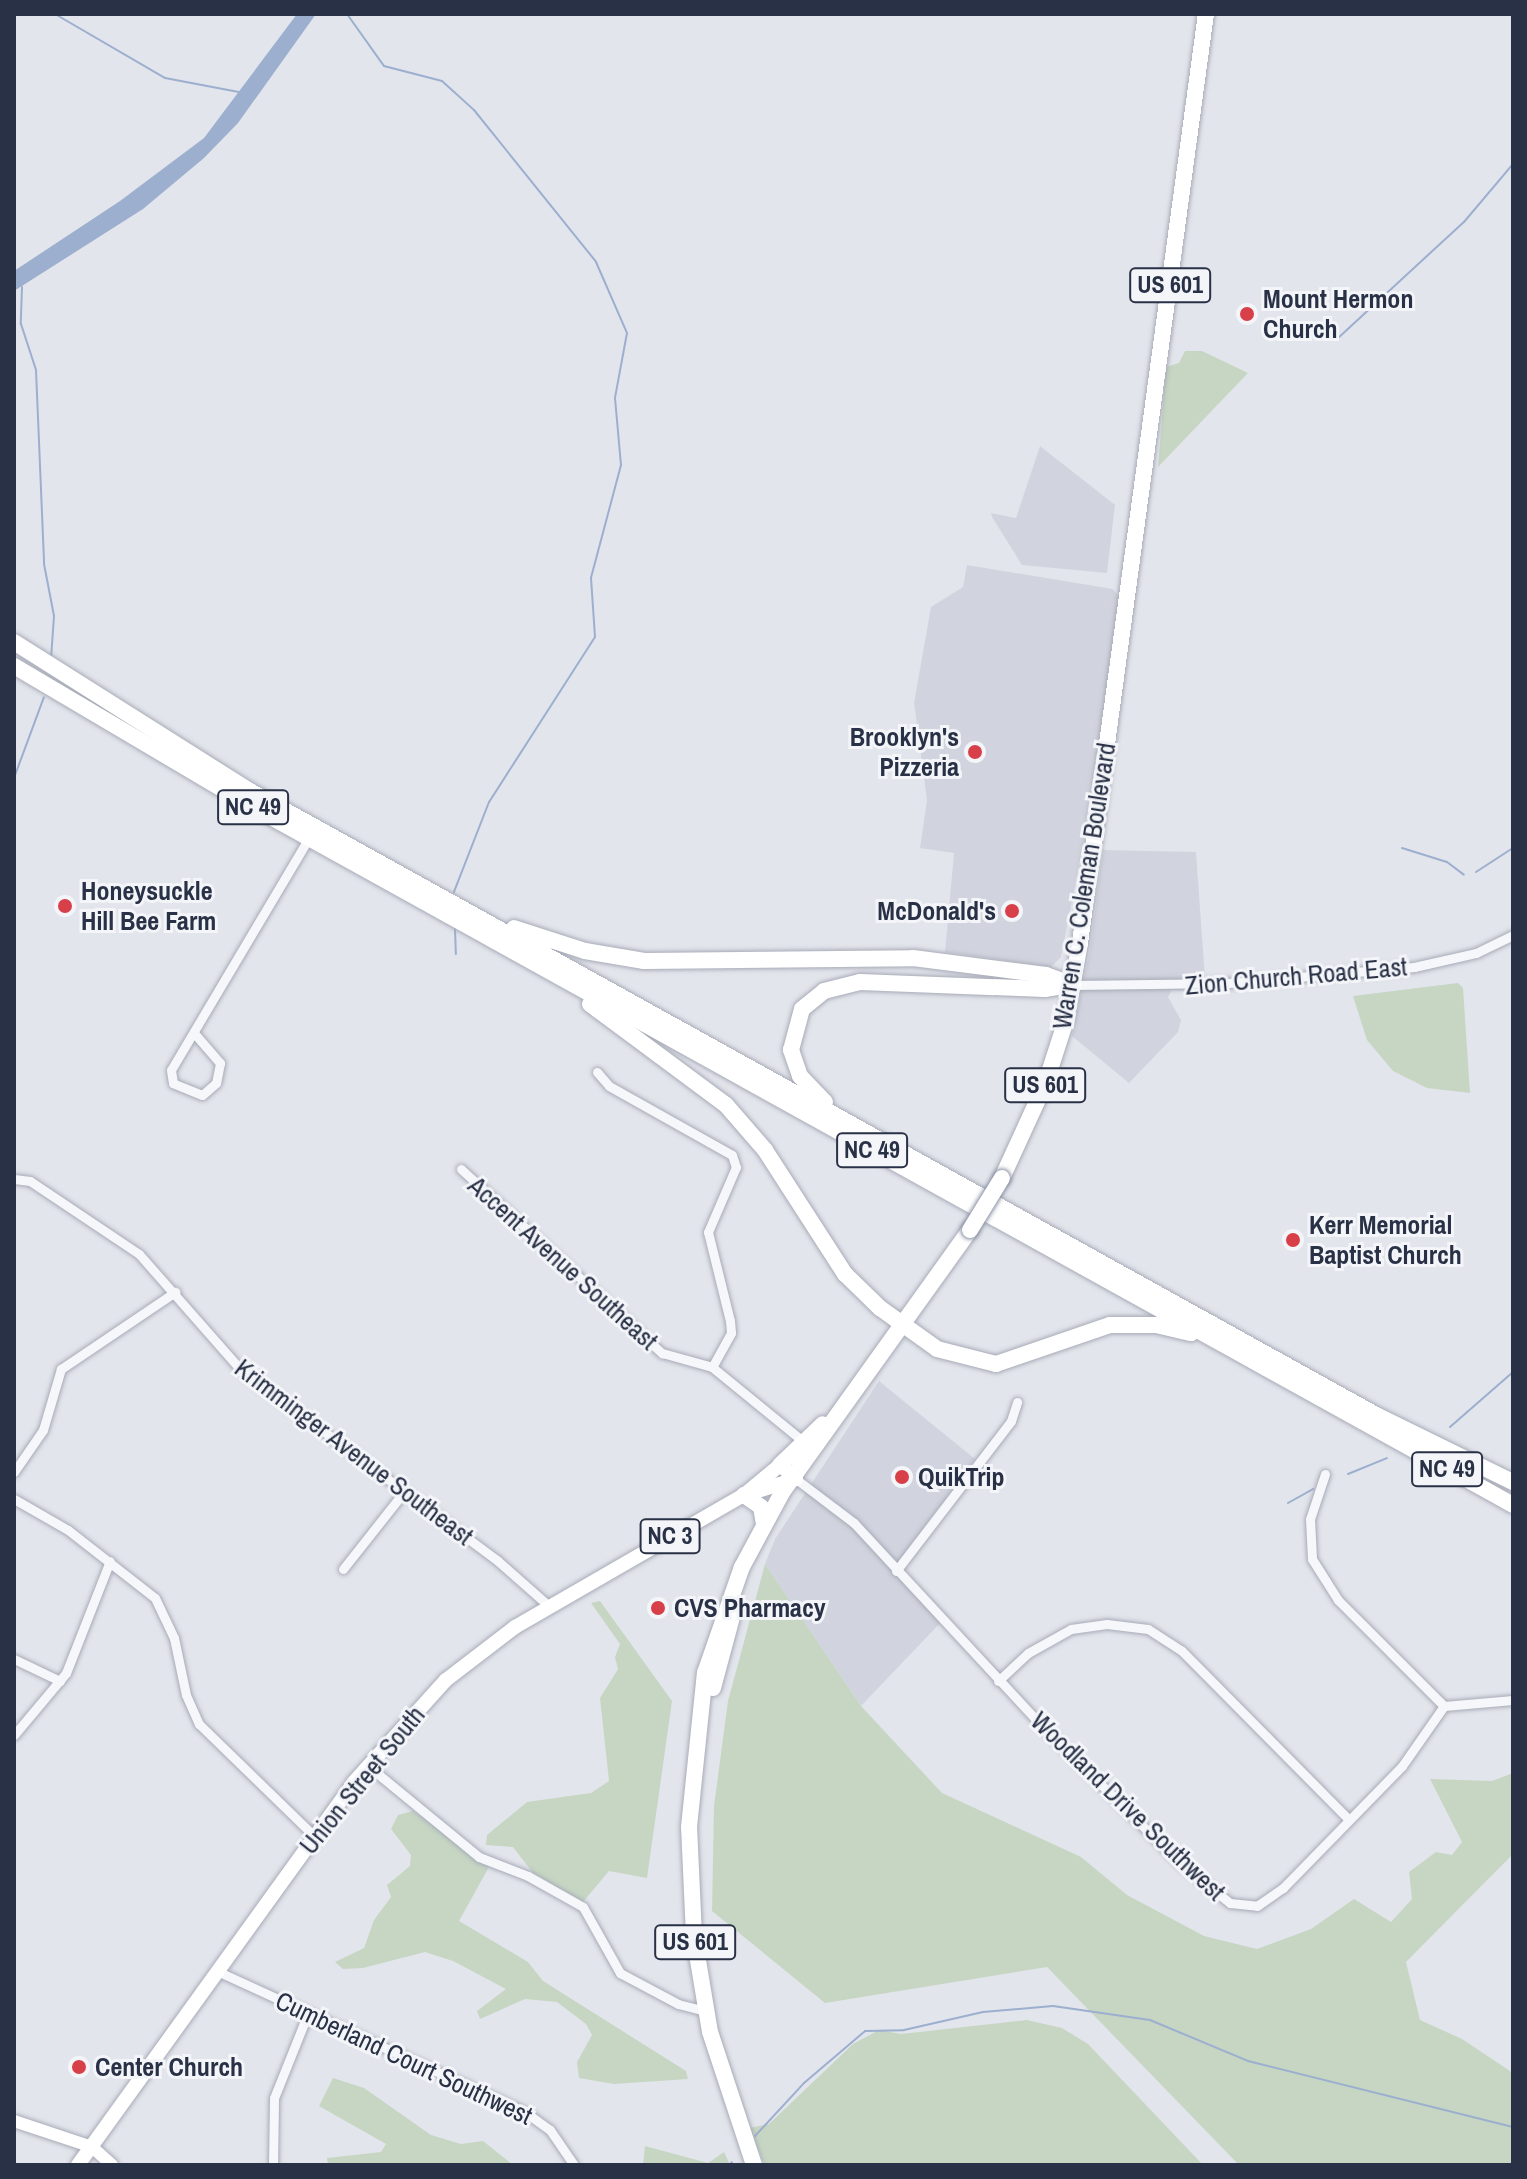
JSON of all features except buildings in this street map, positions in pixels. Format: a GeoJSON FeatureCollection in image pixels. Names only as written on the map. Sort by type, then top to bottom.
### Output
{"type":"FeatureCollection","features":[{"type":"Feature","properties":{"kind":"highway","name":"Warren C. Coleman Boulevard"},"geometry":{"type":"LineString","coordinates":[[754,2165],[728,2096],[706,2011],[694,1936],[689,1827],[701,1711],[713,1641],[764,1524],[900,1324],[970,1230],[1002,1178],[1046,1082],[1073,985],[1206,14]]}},
{"type":"Feature","properties":{"kind":"highway","name":"NC 49"},"geometry":{"type":"LineString","coordinates":[[14,642],[207,766],[1376,1415],[1513,1482]]}},
{"type":"Feature","properties":{"kind":"highway","name":"NC 49"},"geometry":{"type":"LineString","coordinates":[[14,666],[309,838],[1513,1505]]}},
{"type":"Feature","properties":{"kind":"highway"},"geometry":{"type":"LineString","coordinates":[[464,909],[552,941],[644,961],[913,958],[1046,975],[1073,985]]}},
{"type":"Feature","properties":{"kind":"highway"},"geometry":{"type":"LineString","coordinates":[[532,961],[726,1105],[765,1150],[845,1274],[900,1324],[956,1358],[996,1364],[1110,1325],[1156,1325],[1211,1338]]}},
{"type":"Feature","properties":{"kind":"highway"},"geometry":{"type":"LineString","coordinates":[[851,1124],[811,1090],[793,1062],[795,1023],[824,991],[860,982],[1045,989],[1073,985]]}},
{"type":"Feature","properties":{"kind":"highway"},"geometry":{"type":"LineString","coordinates":[[780,1465],[847,1400]]}},
{"type":"Feature","properties":{"kind":"highway","name":"Warren C. Coleman Boulevard"},"geometry":{"type":"LineString","coordinates":[[701,1711],[708,1706],[732,1616],[796,1479]]}},
{"type":"Feature","properties":{"kind":"highway"},"geometry":{"type":"LineString","coordinates":[[744,1495],[757,1502],[764,1524]]}},
{"type":"Feature","properties":{"kind":"main road"},"geometry":{"type":"LineString","coordinates":[[780,1465],[796,1479]]}},
{"type":"Feature","properties":{"kind":"main road","name":"Union Street South"},"geometry":{"type":"LineString","coordinates":[[92,2147],[367,1765],[468,1660],[550,1607],[744,1495],[780,1465]]}},
{"type":"Feature","properties":{"kind":"main road","name":"Union Street South"},"geometry":{"type":"LineString","coordinates":[[744,1495],[796,1479]]}},
{"type":"Feature","properties":{"kind":"main road","name":"NC 3"},"geometry":{"type":"LineString","coordinates":[[78,2165],[92,2147]]}},
{"type":"Feature","properties":{"kind":"street"},"geometry":{"type":"LineString","coordinates":[[194,1033],[220,1063],[216,1083],[202,1095],[181,1089],[170,1078],[194,1033],[309,838]]}},
{"type":"Feature","properties":{"kind":"street","name":"Zion Church Road East"},"geometry":{"type":"LineString","coordinates":[[1073,985],[1228,983],[1414,967],[1476,953],[1513,935]]}},
{"type":"Feature","properties":{"kind":"street"},"geometry":{"type":"LineString","coordinates":[[597,1072],[609,1086],[719,1145],[734,1160],[733,1176],[708,1232],[731,1333],[712,1367],[804,1442]]}},
{"type":"Feature","properties":{"kind":"street","name":"Accent Avenue Southeast"},"geometry":{"type":"LineString","coordinates":[[461,1169],[662,1353],[712,1367]]}},
{"type":"Feature","properties":{"kind":"street","name":"Krimminger Avenue Southeast"},"geometry":{"type":"LineString","coordinates":[[14,1179],[30,1181],[122,1241],[175,1292],[241,1370],[498,1561],[550,1607]]}},
{"type":"Feature","properties":{"kind":"street"},"geometry":{"type":"LineString","coordinates":[[14,1472],[43,1430],[61,1369],[175,1292]]}},
{"type":"Feature","properties":{"kind":"street"},"geometry":{"type":"LineString","coordinates":[[896,1571],[1011,1421],[1017,1402]]}},
{"type":"Feature","properties":{"kind":"street"},"geometry":{"type":"LineString","coordinates":[[1325,1474],[1310,1519],[1312,1559],[1338,1600],[1444,1706],[1513,1700]]}},
{"type":"Feature","properties":{"kind":"street","name":"Woodland Drive Southwest"},"geometry":{"type":"LineString","coordinates":[[796,1479],[846,1514],[998,1681],[1180,1863],[1230,1903],[1248,1907],[1270,1899],[1402,1766],[1444,1706]]}},
{"type":"Feature","properties":{"kind":"street"},"geometry":{"type":"LineString","coordinates":[[343,1569],[403,1493]]}},
{"type":"Feature","properties":{"kind":"street"},"geometry":{"type":"LineString","coordinates":[[14,1499],[146,1588],[166,1615],[199,1724],[314,1836]]}},
{"type":"Feature","properties":{"kind":"street"},"geometry":{"type":"LineString","coordinates":[[14,1735],[60,1681],[110,1561]]}},
{"type":"Feature","properties":{"kind":"street"},"geometry":{"type":"LineString","coordinates":[[998,1681],[1028,1653],[1071,1629],[1107,1624],[1148,1629],[1182,1651],[1348,1819]]}},
{"type":"Feature","properties":{"kind":"street"},"geometry":{"type":"LineString","coordinates":[[14,1659],[60,1681]]}},
{"type":"Feature","properties":{"kind":"street"},"geometry":{"type":"LineString","coordinates":[[367,1765],[479,1857],[528,1876],[590,1913],[599,1942],[620,1973],[678,2004],[706,2011]]}},
{"type":"Feature","properties":{"kind":"street","name":"Cumberland Court Southwest"},"geometry":{"type":"LineString","coordinates":[[217,1971],[525,2112],[550,2130],[574,2165]]}},
{"type":"Feature","properties":{"kind":"street"},"geometry":{"type":"LineString","coordinates":[[273,2165],[274,2098],[308,2013]]}},
{"type":"Feature","properties":{"kind":"street"},"geometry":{"type":"LineString","coordinates":[[14,2121],[92,2147],[112,2165]]}},
{"type":"Feature","properties":{"kind":"shaded area"},"geometry":{"type":"Polygon","coordinates":[[[1040,446],[1115,505],[1107,573],[1022,565],[992,517],[991,513],[1016,518],[1040,446]]]}},
{"type":"Feature","properties":{"kind":"shaded area"},"geometry":{"type":"Polygon","coordinates":[[[967,565],[1113,589],[1120,599],[1082,850],[1061,957],[1051,967],[945,952],[954,853],[920,848],[927,800],[914,703],[931,607],[963,587],[967,565]]]}},
{"type":"Feature","properties":{"kind":"shaded area"},"geometry":{"type":"Polygon","coordinates":[[[1103,850],[1196,852],[1205,979],[1201,989],[1172,990],[1168,997],[1181,1020],[1178,1032],[1129,1083],[1072,1036],[1090,950],[1103,850]]]}},
{"type":"Feature","properties":{"kind":"shaded area"},"geometry":{"type":"Polygon","coordinates":[[[879,1381],[975,1459],[895,1566],[944,1619],[861,1706],[765,1564],[775,1539],[879,1381]]]}},
{"type":"Feature","properties":{"kind":"green space"},"geometry":{"type":"Polygon","coordinates":[[[1185,351],[1202,351],[1248,373],[1158,467],[1166,367],[1179,363],[1185,351]]]}},
{"type":"Feature","properties":{"kind":"green space"},"geometry":{"type":"Polygon","coordinates":[[[1458,983],[1463,988],[1470,1093],[1427,1088],[1393,1071],[1367,1040],[1353,996],[1458,983]]]}},
{"type":"Feature","properties":{"kind":"green space"},"geometry":{"type":"Polygon","coordinates":[[[765,1564],[861,1706],[942,1793],[1081,1857],[1127,1895],[1204,1936],[1257,1949],[1311,1929],[1354,1899],[1391,1922],[1412,1899],[1409,1872],[1436,1852],[1452,1855],[1462,1842],[1430,1779],[1492,1781],[1513,1773],[1513,1854],[1406,1962],[1420,2020],[1462,2039],[1513,2073],[1513,2165],[1239,2165],[1047,1967],[825,2003],[712,1911],[714,1806],[728,1701],[765,1564]]]}},
{"type":"Feature","properties":{"kind":"green space"},"geometry":{"type":"Polygon","coordinates":[[[600,1601],[672,1701],[647,1878],[609,1871],[583,1902],[533,1873],[513,1847],[486,1845],[487,1835],[527,1802],[591,1793],[609,1781],[600,1698],[618,1669],[615,1657],[620,1644],[591,1603],[600,1601]]]}},
{"type":"Feature","properties":{"kind":"green space"},"geometry":{"type":"Polygon","coordinates":[[[413,1811],[489,1867],[459,1921],[528,1962],[543,1981],[686,2071],[688,2079],[614,2084],[579,2078],[577,2062],[592,2035],[586,2024],[557,2002],[525,1999],[480,2019],[477,2011],[506,1989],[453,1961],[425,1952],[363,1968],[343,1969],[335,1962],[364,1948],[374,1920],[391,1897],[387,1885],[410,1866],[411,1855],[391,1829],[398,1815],[413,1811]]]}},
{"type":"Feature","properties":{"kind":"green space"},"geometry":{"type":"Polygon","coordinates":[[[1027,2020],[1062,2028],[1088,2044],[1203,2165],[765,2165],[749,2128],[769,2124],[853,2044],[879,2030],[901,2034],[1027,2020]]]}},
{"type":"Feature","properties":{"kind":"green space"},"geometry":{"type":"Polygon","coordinates":[[[333,2078],[364,2088],[431,2135],[461,2144],[483,2141],[513,2165],[328,2165],[327,2158],[381,2152],[386,2144],[319,2106],[333,2078]]]}},
{"type":"Feature","properties":{"kind":"green space"},"geometry":{"type":"Polygon","coordinates":[[[645,2146],[708,2163],[724,2152],[730,2165],[643,2165],[645,2146]]]}},
{"type":"Feature","properties":{"kind":"water"},"geometry":{"type":"Polygon","coordinates":[[[297,14],[316,14],[238,123],[204,158],[143,209],[14,291],[14,271],[120,201],[204,138],[297,14]]]}},
{"type":"Feature","properties":{"kind":"waterway"},"geometry":{"type":"LineString","coordinates":[[55,14],[165,78],[239,92]]}},
{"type":"Feature","properties":{"kind":"waterway"},"geometry":{"type":"LineString","coordinates":[[347,14],[384,66],[442,81],[474,110],[596,262],[627,333],[615,398],[621,465],[591,578],[595,637],[489,802],[454,892]]}},
{"type":"Feature","properties":{"kind":"waterway"},"geometry":{"type":"LineString","coordinates":[[1337,339],[1464,222],[1513,164]]}},
{"type":"Feature","properties":{"kind":"waterway"},"geometry":{"type":"LineString","coordinates":[[22,287],[21,324],[36,370],[44,564],[54,616],[51,655]]}},
{"type":"Feature","properties":{"kind":"waterway"},"geometry":{"type":"LineString","coordinates":[[14,778],[44,697]]}},
{"type":"Feature","properties":{"kind":"waterway"},"geometry":{"type":"LineString","coordinates":[[1402,848],[1447,862],[1464,875]]}},
{"type":"Feature","properties":{"kind":"waterway"},"geometry":{"type":"LineString","coordinates":[[1476,872],[1513,848]]}},
{"type":"Feature","properties":{"kind":"waterway"},"geometry":{"type":"LineString","coordinates":[[455,929],[456,954]]}},
{"type":"Feature","properties":{"kind":"waterway"},"geometry":{"type":"LineString","coordinates":[[1450,1427],[1513,1372]]}},
{"type":"Feature","properties":{"kind":"waterway"},"geometry":{"type":"LineString","coordinates":[[1348,1474],[1387,1458]]}},
{"type":"Feature","properties":{"kind":"waterway"},"geometry":{"type":"LineString","coordinates":[[1288,1503],[1313,1489]]}},
{"type":"Feature","properties":{"kind":"waterway"},"geometry":{"type":"LineString","coordinates":[[755,2136],[804,2083],[865,2031],[904,2030],[983,2012],[1053,2006],[1150,2020],[1248,2061],[1513,2127]]}},
{"type":"Feature","properties":{"kind":"waterway"},"geometry":{"type":"LineString","coordinates":[[729,2165],[732,2162]]}},
{"type":"Feature","properties":{"kind":"place","name":"Mount Hermon Church"},"geometry":{"type":"Point","coordinates":[1247,314]}},
{"type":"Feature","properties":{"kind":"place","name":"Brooklyn's Pizzeria"},"geometry":{"type":"Point","coordinates":[975,752]}},
{"type":"Feature","properties":{"kind":"place","name":"Honeysuckle Hill Bee Farm"},"geometry":{"type":"Point","coordinates":[65,906]}},
{"type":"Feature","properties":{"kind":"place","name":"McDonald's"},"geometry":{"type":"Point","coordinates":[1012,911]}},
{"type":"Feature","properties":{"kind":"place","name":"Kerr Memorial Baptist Church"},"geometry":{"type":"Point","coordinates":[1293,1240]}},
{"type":"Feature","properties":{"kind":"place","name":"QuikTrip"},"geometry":{"type":"Point","coordinates":[902,1477]}},
{"type":"Feature","properties":{"kind":"place","name":"CVS Pharmacy"},"geometry":{"type":"Point","coordinates":[658,1608]}},
{"type":"Feature","properties":{"kind":"place","name":"Center Church"},"geometry":{"type":"Point","coordinates":[79,2067]}}]}
